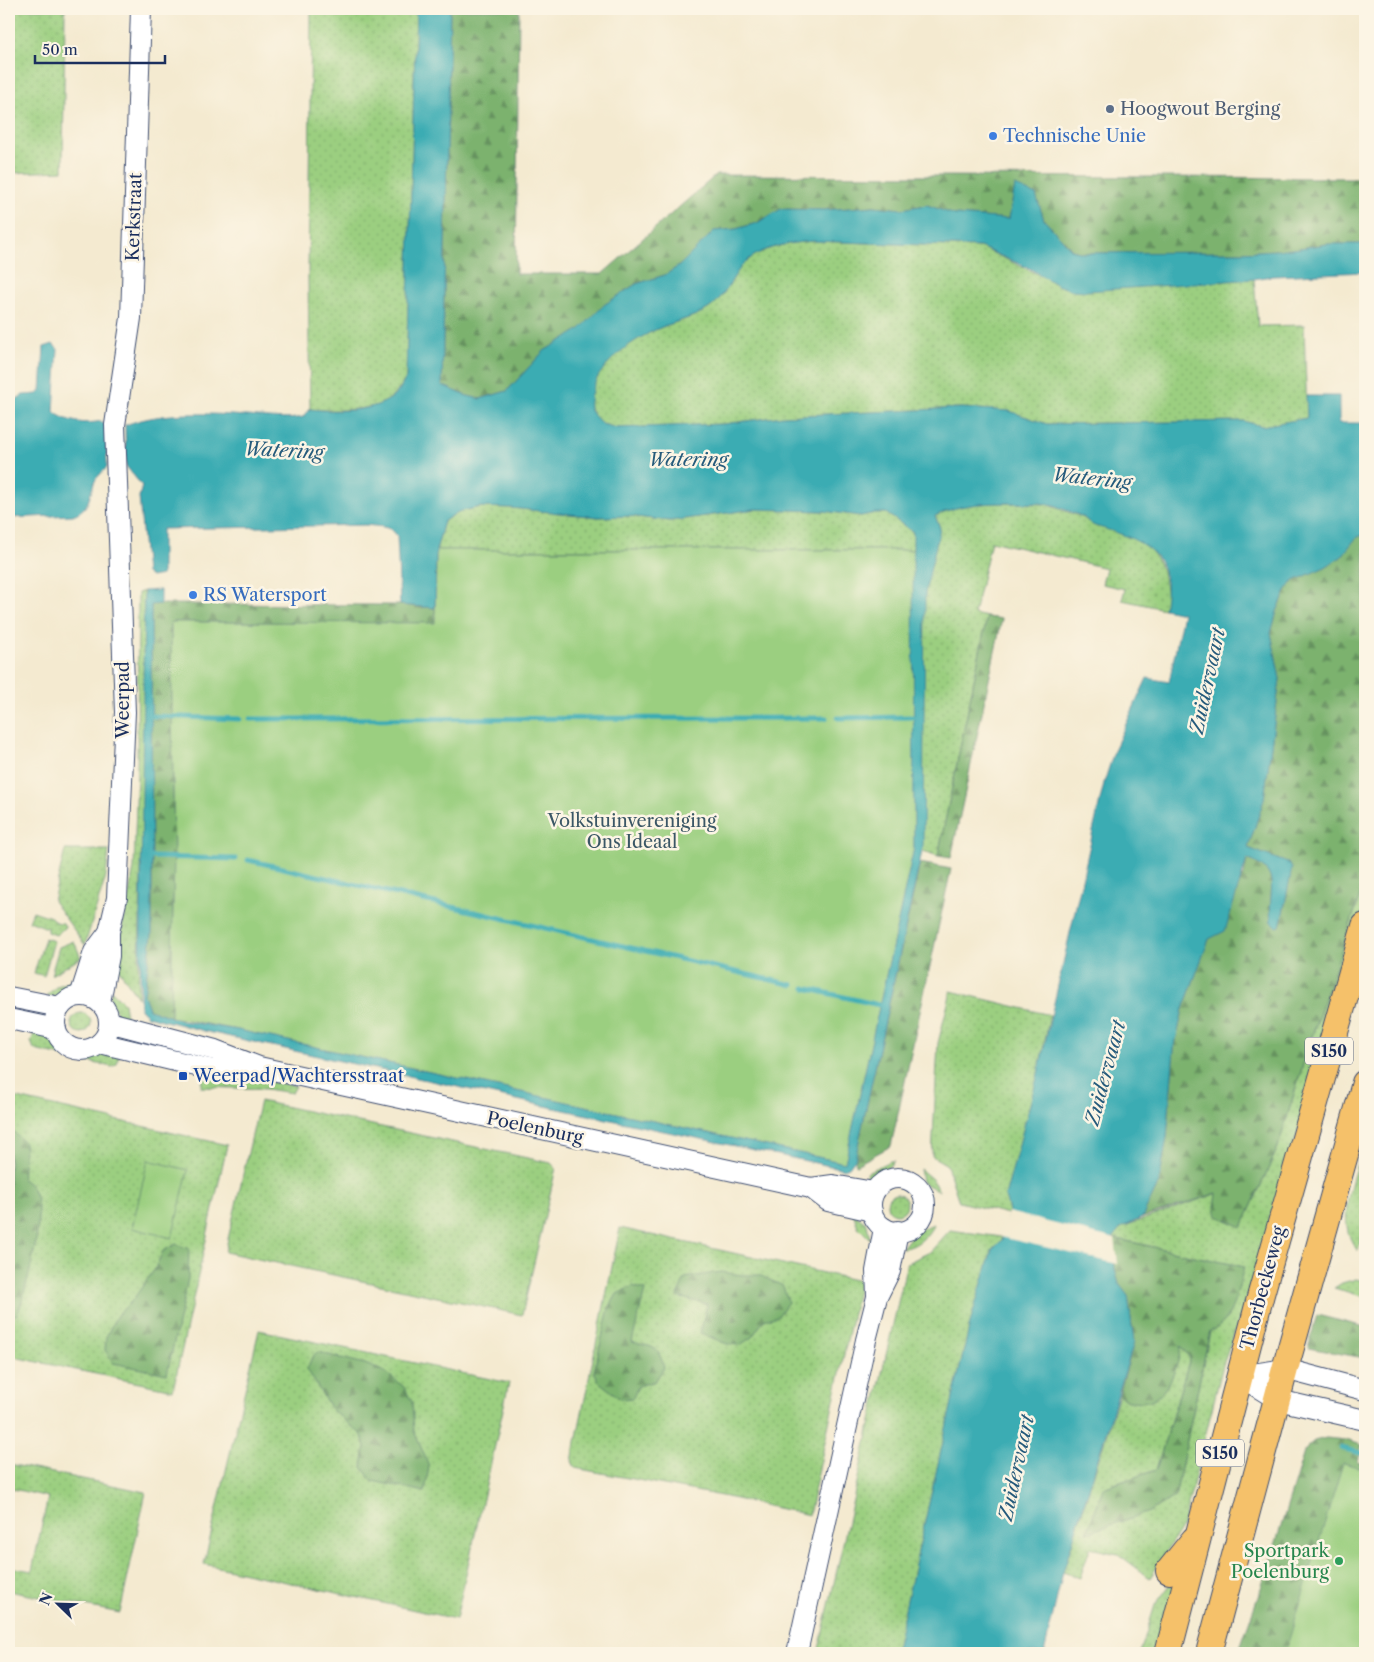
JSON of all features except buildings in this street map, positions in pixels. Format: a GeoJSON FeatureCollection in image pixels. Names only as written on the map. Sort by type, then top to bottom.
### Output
{"type":"FeatureCollection","features":[{"type":"Feature","properties":{"kind":"main road","name":"Thorbeckeweg"},"geometry":{"type":"LineString","coordinates":[[1168,1653],[1239,1376],[1365,926]]}},
{"type":"Feature","properties":{"kind":"main road","name":"S150"},"geometry":{"type":"LineString","coordinates":[[1209,1653],[1285,1368],[1365,1083]]}},
{"type":"Feature","properties":{"kind":"main road"},"geometry":{"type":"LineString","coordinates":[[1169,1571],[1200,1531]]}},
{"type":"Feature","properties":{"kind":"street","name":"Kerkstraat"},"geometry":{"type":"LineString","coordinates":[[116,466],[115,425],[131,318],[141,9]]}},
{"type":"Feature","properties":{"kind":"street","name":"Weerpad"},"geometry":{"type":"LineString","coordinates":[[100,1002],[109,956],[109,932],[117,898],[125,712],[116,466]]}},
{"type":"Feature","properties":{"kind":"street","name":"Weerpad"},"geometry":{"type":"LineString","coordinates":[[80,996],[94,952],[109,932]]}},
{"type":"Feature","properties":{"kind":"street"},"geometry":{"type":"LineString","coordinates":[[9,996],[60,1007]]}},
{"type":"Feature","properties":{"kind":"street"},"geometry":{"type":"LineString","coordinates":[[80,996],[93,998],[100,1002],[105,1008],[109,1022],[105,1037],[92,1048],[74,1048],[66,1044],[56,1029],[55,1021],[60,1007],[66,1001],[80,996]]}},
{"type":"Feature","properties":{"kind":"street"},"geometry":{"type":"LineString","coordinates":[[9,1019],[56,1029]]}},
{"type":"Feature","properties":{"kind":"street","name":"Poelenburg"},"geometry":{"type":"LineString","coordinates":[[109,1022],[215,1050],[259,1067],[811,1188],[828,1201],[873,1202]]}},
{"type":"Feature","properties":{"kind":"street","name":"Poelenburg"},"geometry":{"type":"LineString","coordinates":[[100,1043],[213,1070],[259,1067]]}},
{"type":"Feature","properties":{"kind":"street"},"geometry":{"type":"LineString","coordinates":[[897,1178],[908,1180],[922,1192],[925,1203],[923,1215],[913,1227],[891,1230],[879,1223],[873,1202],[881,1184],[897,1178]]}},
{"type":"Feature","properties":{"kind":"street"},"geometry":{"type":"LineString","coordinates":[[797,1653],[877,1297],[890,1272],[891,1230]]}},
{"type":"Feature","properties":{"kind":"street"},"geometry":{"type":"LineString","coordinates":[[1239,1376],[1285,1368],[1365,1390]]}},
{"type":"Feature","properties":{"kind":"street"},"geometry":{"type":"LineString","coordinates":[[1239,1376],[1278,1400],[1365,1420]]}},
{"type":"Feature","properties":{"kind":"green space"},"geometry":{"type":"Polygon","coordinates":[[[9,9],[65,9],[63,171],[9,173],[9,9]]]}},
{"type":"Feature","properties":{"kind":"green space"},"geometry":{"type":"Polygon","coordinates":[[[311,9],[416,9],[406,378],[397,392],[385,402],[359,409],[310,409],[308,278],[311,9]]]}},
{"type":"Feature","properties":{"kind":"green space"},"geometry":{"type":"Polygon","coordinates":[[[450,9],[519,9],[516,274],[602,274],[716,175],[1365,178],[1365,244],[1327,244],[1294,249],[1243,252],[1083,253],[1072,250],[1044,220],[1036,195],[1015,186],[1009,219],[955,215],[927,205],[901,209],[874,206],[825,210],[781,209],[757,223],[736,229],[714,231],[679,266],[665,275],[636,284],[604,305],[579,330],[544,351],[507,391],[480,399],[464,395],[442,386],[450,9]]]}},
{"type":"Feature","properties":{"kind":"green space"},"geometry":{"type":"Polygon","coordinates":[[[814,241],[980,247],[1071,290],[1254,279],[1258,326],[1304,325],[1307,418],[1262,426],[1243,421],[1047,424],[1009,411],[962,408],[783,416],[724,424],[617,428],[602,423],[595,417],[589,402],[591,390],[603,368],[623,349],[655,330],[708,309],[721,296],[738,271],[753,256],[762,251],[783,245],[814,241]]]}},
{"type":"Feature","properties":{"kind":"green space"},"geometry":{"type":"Polygon","coordinates":[[[997,503],[1045,504],[1082,517],[1093,525],[1133,538],[1150,547],[1163,571],[1167,596],[1164,609],[1122,600],[1125,589],[1102,584],[1106,568],[991,541],[974,614],[987,617],[938,856],[914,848],[916,550],[436,550],[444,521],[458,512],[480,507],[511,508],[598,517],[629,516],[670,521],[755,509],[824,511],[861,516],[886,513],[913,532],[940,527],[935,516],[950,509],[997,503]]]}},
{"type":"Feature","properties":{"kind":"green space"},"geometry":{"type":"Polygon","coordinates":[[[1365,534],[1365,881],[1308,1048],[1278,1147],[1242,1227],[1217,1216],[1215,1207],[1217,1193],[1142,1218],[1159,1182],[1167,1137],[1174,1049],[1183,1009],[1209,939],[1244,875],[1247,859],[1258,864],[1270,876],[1271,922],[1280,926],[1284,910],[1289,864],[1248,848],[1264,799],[1280,679],[1271,633],[1277,611],[1287,589],[1294,580],[1325,567],[1341,557],[1356,538],[1365,534]]]}},
{"type":"Feature","properties":{"kind":"green space","name":"Volkstuinvereniging Ons Ideaal"},"geometry":{"type":"Polygon","coordinates":[[[436,550],[916,550],[914,848],[845,1163],[171,1017],[174,858],[171,622],[435,623],[436,550]]]}},
{"type":"Feature","properties":{"kind":"green space"},"geometry":{"type":"Polygon","coordinates":[[[144,591],[145,706],[138,998],[115,964],[134,868],[137,771],[138,593],[144,591]]]}},
{"type":"Feature","properties":{"kind":"green space"},"geometry":{"type":"Polygon","coordinates":[[[151,604],[400,605],[435,608],[436,623],[171,622],[174,858],[171,1017],[149,1009],[144,995],[152,934],[151,604]]]}},
{"type":"Feature","properties":{"kind":"green space"},"geometry":{"type":"Polygon","coordinates":[[[987,617],[1002,619],[951,858],[938,856],[987,617]]]}},
{"type":"Feature","properties":{"kind":"green space"},"geometry":{"type":"Polygon","coordinates":[[[65,850],[109,850],[106,876],[85,945],[53,901],[65,850]]]}},
{"type":"Feature","properties":{"kind":"green space"},"geometry":{"type":"Polygon","coordinates":[[[920,863],[951,869],[891,1146],[856,1165],[855,1159],[920,863]]]}},
{"type":"Feature","properties":{"kind":"green space"},"geometry":{"type":"Polygon","coordinates":[[[1365,881],[1365,903],[1259,1264],[1223,1365],[1183,1525],[1150,1578],[1118,1554],[1090,1548],[1080,1578],[1063,1572],[1119,1395],[1127,1401],[1181,1346],[1190,1358],[1156,1470],[1103,1488],[1175,1497],[1210,1331],[1227,1319],[1244,1267],[1113,1238],[1122,1227],[1218,1193],[1215,1207],[1242,1227],[1278,1147],[1308,1048],[1365,881]]]}},
{"type":"Feature","properties":{"kind":"green space"},"geometry":{"type":"Polygon","coordinates":[[[33,911],[51,917],[55,922],[63,923],[65,927],[56,935],[47,932],[47,928],[29,921],[33,911]]]}},
{"type":"Feature","properties":{"kind":"green space"},"geometry":{"type":"Polygon","coordinates":[[[45,938],[54,941],[44,976],[34,973],[45,938]]]}},
{"type":"Feature","properties":{"kind":"green space"},"geometry":{"type":"Polygon","coordinates":[[[74,941],[81,958],[51,975],[59,947],[74,941]]]}},
{"type":"Feature","properties":{"kind":"green space"},"geometry":{"type":"Polygon","coordinates":[[[78,978],[66,994],[52,997],[47,995],[57,986],[78,978]]]}},
{"type":"Feature","properties":{"kind":"green space"},"geometry":{"type":"Polygon","coordinates":[[[111,990],[124,1003],[127,1022],[120,1016],[112,1004],[111,990]]]}},
{"type":"Feature","properties":{"kind":"green space"},"geometry":{"type":"Polygon","coordinates":[[[951,991],[1050,1015],[1037,1078],[1005,1197],[1010,1210],[1008,1214],[959,1202],[947,1165],[932,1156],[938,1043],[951,991]]]}},
{"type":"Feature","properties":{"kind":"green space"},"geometry":{"type":"Polygon","coordinates":[[[81,1013],[88,1016],[91,1023],[88,1030],[81,1033],[74,1030],[71,1023],[74,1016],[81,1013]]]}},
{"type":"Feature","properties":{"kind":"green space"},"geometry":{"type":"Polygon","coordinates":[[[35,1030],[49,1037],[58,1047],[75,1055],[83,1057],[100,1051],[120,1052],[117,1064],[112,1067],[34,1049],[31,1042],[35,1030]]]}},
{"type":"Feature","properties":{"kind":"green space"},"geometry":{"type":"Polygon","coordinates":[[[203,1077],[247,1078],[296,1086],[292,1093],[266,1089],[201,1087],[203,1077]]]}},
{"type":"Feature","properties":{"kind":"green space"},"geometry":{"type":"Polygon","coordinates":[[[9,1096],[227,1145],[173,1390],[9,1356],[9,1096]]]}},
{"type":"Feature","properties":{"kind":"green space"},"geometry":{"type":"Polygon","coordinates":[[[260,1101],[551,1163],[556,1168],[522,1315],[225,1252],[260,1101]]]}},
{"type":"Feature","properties":{"kind":"green space"},"geometry":{"type":"Polygon","coordinates":[[[9,1127],[25,1143],[22,1179],[31,1186],[36,1198],[38,1213],[35,1249],[26,1286],[18,1314],[9,1317],[9,1127]]]}},
{"type":"Feature","properties":{"kind":"green space"},"geometry":{"type":"Polygon","coordinates":[[[1365,1139],[1365,1223],[1358,1251],[1350,1239],[1346,1211],[1348,1196],[1365,1139]]]}},
{"type":"Feature","properties":{"kind":"green space"},"geometry":{"type":"Polygon","coordinates":[[[148,1160],[188,1170],[172,1238],[132,1228],[148,1160]]]}},
{"type":"Feature","properties":{"kind":"green space"},"geometry":{"type":"Polygon","coordinates":[[[894,1161],[879,1177],[861,1182],[869,1171],[894,1161]]]}},
{"type":"Feature","properties":{"kind":"green space"},"geometry":{"type":"Polygon","coordinates":[[[920,1169],[932,1179],[939,1191],[922,1182],[920,1169]]]}},
{"type":"Feature","properties":{"kind":"green space"},"geometry":{"type":"Polygon","coordinates":[[[897,1194],[904,1197],[907,1204],[904,1211],[897,1214],[890,1211],[887,1204],[890,1197],[897,1194]]]}},
{"type":"Feature","properties":{"kind":"green space"},"geometry":{"type":"Polygon","coordinates":[[[853,1213],[867,1224],[870,1239],[858,1227],[853,1213]]]}},
{"type":"Feature","properties":{"kind":"green space"},"geometry":{"type":"Polygon","coordinates":[[[934,1224],[917,1244],[902,1248],[915,1231],[934,1224]]]}},
{"type":"Feature","properties":{"kind":"green space"},"geometry":{"type":"Polygon","coordinates":[[[620,1228],[860,1281],[809,1515],[575,1468],[572,1461],[620,1228]]]}},
{"type":"Feature","properties":{"kind":"green space"},"geometry":{"type":"Polygon","coordinates":[[[950,1230],[1002,1237],[1002,1240],[992,1250],[971,1319],[895,1653],[818,1653],[907,1263],[930,1252],[950,1230]]]}},
{"type":"Feature","properties":{"kind":"green space"},"geometry":{"type":"Polygon","coordinates":[[[1113,1238],[1244,1267],[1237,1294],[1229,1313],[1218,1327],[1210,1331],[1175,1497],[1149,1512],[1087,1533],[1103,1488],[1156,1470],[1190,1358],[1181,1346],[1178,1361],[1168,1385],[1151,1400],[1142,1402],[1127,1401],[1119,1395],[1134,1342],[1128,1296],[1119,1285],[1115,1270],[1113,1238]]]}},
{"type":"Feature","properties":{"kind":"green space"},"geometry":{"type":"Polygon","coordinates":[[[176,1244],[189,1249],[188,1279],[167,1374],[113,1363],[105,1350],[106,1337],[117,1315],[131,1302],[155,1269],[163,1251],[176,1244]]]}},
{"type":"Feature","properties":{"kind":"green space"},"geometry":{"type":"Polygon","coordinates":[[[721,1272],[759,1275],[783,1286],[788,1302],[778,1316],[764,1320],[752,1337],[740,1345],[727,1344],[700,1333],[707,1304],[677,1297],[685,1278],[721,1272]]]}},
{"type":"Feature","properties":{"kind":"green space"},"geometry":{"type":"Polygon","coordinates":[[[1356,1279],[1365,1281],[1365,1297],[1334,1288],[1342,1283],[1356,1279]]]}},
{"type":"Feature","properties":{"kind":"green space"},"geometry":{"type":"Polygon","coordinates":[[[633,1286],[645,1290],[632,1342],[654,1348],[660,1355],[664,1368],[655,1381],[638,1386],[633,1398],[621,1399],[599,1382],[594,1371],[609,1308],[617,1294],[633,1286]]]}},
{"type":"Feature","properties":{"kind":"green space"},"geometry":{"type":"Polygon","coordinates":[[[1317,1315],[1365,1327],[1365,1358],[1308,1348],[1317,1315]]]}},
{"type":"Feature","properties":{"kind":"green space"},"geometry":{"type":"Polygon","coordinates":[[[259,1330],[509,1383],[456,1619],[204,1564],[259,1330]]]}},
{"type":"Feature","properties":{"kind":"green space"},"geometry":{"type":"Polygon","coordinates":[[[317,1352],[365,1364],[385,1372],[404,1387],[412,1402],[414,1431],[429,1466],[425,1492],[372,1481],[362,1467],[365,1447],[362,1435],[331,1409],[307,1369],[312,1357],[317,1352]]]}},
{"type":"Feature","properties":{"kind":"green space"},"geometry":{"type":"Polygon","coordinates":[[[1326,1438],[1346,1440],[1362,1445],[1358,1462],[1365,1464],[1365,1492],[1305,1653],[1238,1653],[1267,1571],[1305,1449],[1314,1441],[1326,1438]]]}},
{"type":"Feature","properties":{"kind":"green space","name":"Sportpark Poelenburg"},"geometry":{"type":"Polygon","coordinates":[[[1343,1463],[1365,1469],[1365,1653],[1285,1653],[1343,1463]]]}},
{"type":"Feature","properties":{"kind":"green space"},"geometry":{"type":"Polygon","coordinates":[[[9,1464],[146,1492],[120,1613],[9,1591],[9,1567],[32,1571],[48,1497],[9,1488],[9,1464]]]}},
{"type":"Feature","properties":{"kind":"green space"},"geometry":{"type":"Polygon","coordinates":[[[1178,1584],[1158,1653],[1140,1653],[1155,1605],[1170,1585],[1178,1584]]]}},
{"type":"Feature","properties":{"kind":"water"},"geometry":{"type":"Polygon","coordinates":[[[416,9],[450,9],[442,385],[464,395],[480,399],[507,391],[544,351],[579,330],[604,305],[636,284],[665,275],[679,266],[714,231],[736,229],[757,223],[781,209],[825,210],[874,206],[901,209],[927,205],[955,215],[1009,219],[1015,186],[1036,195],[1044,220],[1072,250],[1083,253],[1243,252],[1294,249],[1327,244],[1365,244],[1365,272],[1273,276],[1087,291],[1071,290],[1057,285],[1029,268],[980,247],[814,241],[793,243],[762,251],[753,256],[738,271],[713,306],[655,330],[620,352],[601,373],[594,384],[590,397],[590,411],[602,424],[617,428],[724,424],[783,416],[962,408],[1009,411],[1047,424],[1243,421],[1262,426],[1307,418],[1306,396],[1339,396],[1339,423],[1365,423],[1365,534],[1356,538],[1341,557],[1325,567],[1294,581],[1287,589],[1277,611],[1271,633],[1280,679],[1264,799],[1248,848],[1290,864],[1292,868],[1280,926],[1277,927],[1271,922],[1270,876],[1258,864],[1247,859],[1225,931],[1209,939],[1183,1009],[1174,1049],[1167,1137],[1159,1182],[1142,1218],[1122,1227],[1113,1238],[1115,1270],[1119,1284],[1128,1296],[1134,1342],[1063,1572],[1044,1653],[895,1653],[971,1319],[992,1250],[1002,1240],[1009,1210],[1005,1197],[1037,1078],[1104,783],[1115,748],[1147,678],[1169,682],[1183,613],[1164,609],[1165,574],[1160,561],[1140,543],[1127,536],[1095,526],[1075,513],[1044,503],[977,504],[945,511],[935,516],[940,528],[925,593],[923,847],[855,1159],[849,1167],[844,1169],[540,1105],[208,1032],[147,1016],[140,1009],[144,591],[160,590],[160,604],[151,605],[152,934],[144,995],[149,1009],[182,1021],[238,1030],[845,1163],[914,848],[913,532],[886,513],[861,516],[824,511],[755,509],[670,521],[629,516],[599,517],[511,508],[480,507],[458,512],[444,521],[436,550],[435,608],[400,605],[397,536],[388,528],[380,526],[162,529],[162,575],[151,577],[146,573],[139,497],[142,486],[126,466],[125,425],[140,420],[170,415],[216,414],[289,419],[303,417],[310,409],[343,411],[367,408],[378,405],[396,394],[406,378],[416,9]]]}},
{"type":"Feature","properties":{"kind":"water"},"geometry":{"type":"Polygon","coordinates":[[[53,344],[58,349],[54,412],[70,420],[83,423],[101,421],[106,425],[107,467],[96,479],[87,505],[79,512],[73,515],[9,518],[9,404],[23,395],[37,394],[41,391],[44,347],[53,344]]]}},
{"type":"Feature","properties":{"kind":"pier"},"geometry":{"type":"Polygon","coordinates":[[[1008,1212],[1115,1239],[1118,1264],[1001,1237],[1008,1212]]]}},
{"type":"Feature","properties":{"kind":"waterway"},"geometry":{"type":"LineString","coordinates":[[152,716],[240,719]]}},
{"type":"Feature","properties":{"kind":"waterway"},"geometry":{"type":"LineString","coordinates":[[838,718],[912,717]]}},
{"type":"Feature","properties":{"kind":"waterway"},"geometry":{"type":"LineString","coordinates":[[250,719],[826,718]]}},
{"type":"Feature","properties":{"kind":"waterway"},"geometry":{"type":"LineString","coordinates":[[152,857],[236,859]]}},
{"type":"Feature","properties":{"kind":"waterway"},"geometry":{"type":"LineString","coordinates":[[248,860],[793,985]]}},
{"type":"Feature","properties":{"kind":"waterway"},"geometry":{"type":"LineString","coordinates":[[805,988],[879,1005]]}},
{"type":"Feature","properties":{"kind":"waterway"},"geometry":{"type":"LineString","coordinates":[[1341,1448],[1365,1454]]}},
{"type":"Feature","properties":{"kind":"place","name":"Hoogwout Berging"},"geometry":{"type":"Point","coordinates":[1110,109]}},
{"type":"Feature","properties":{"kind":"place","name":"Technische Unie"},"geometry":{"type":"Point","coordinates":[993,136]}},
{"type":"Feature","properties":{"kind":"place","name":"RS Watersport"},"geometry":{"type":"Point","coordinates":[193,595]}},
{"type":"Feature","properties":{"kind":"place","name":"Weerpad/Wachtersstraat"},"geometry":{"type":"Point","coordinates":[183,1076]}},
{"type":"Feature","properties":{"kind":"place","name":"Sportpark Poelenburg"},"geometry":{"type":"Point","coordinates":[1339,1561]}},
{"type":"Feature","properties":{"kind":"water label","name":"Watering"},"geometry":{"type":"Point","coordinates":[284,450]}},
{"type":"Feature","properties":{"kind":"water label","name":"Watering"},"geometry":{"type":"Point","coordinates":[688,459]}},
{"type":"Feature","properties":{"kind":"water label","name":"Watering"},"geometry":{"type":"Point","coordinates":[1092,478]}},
{"type":"Feature","properties":{"kind":"water label","name":"Zuidervaart"},"geometry":{"type":"Point","coordinates":[1207,681]}},
{"type":"Feature","properties":{"kind":"water label","name":"Zuidervaart"},"geometry":{"type":"Point","coordinates":[1105,1073]}},
{"type":"Feature","properties":{"kind":"water label","name":"Zuidervaart"},"geometry":{"type":"Point","coordinates":[1016,1468]}}]}
